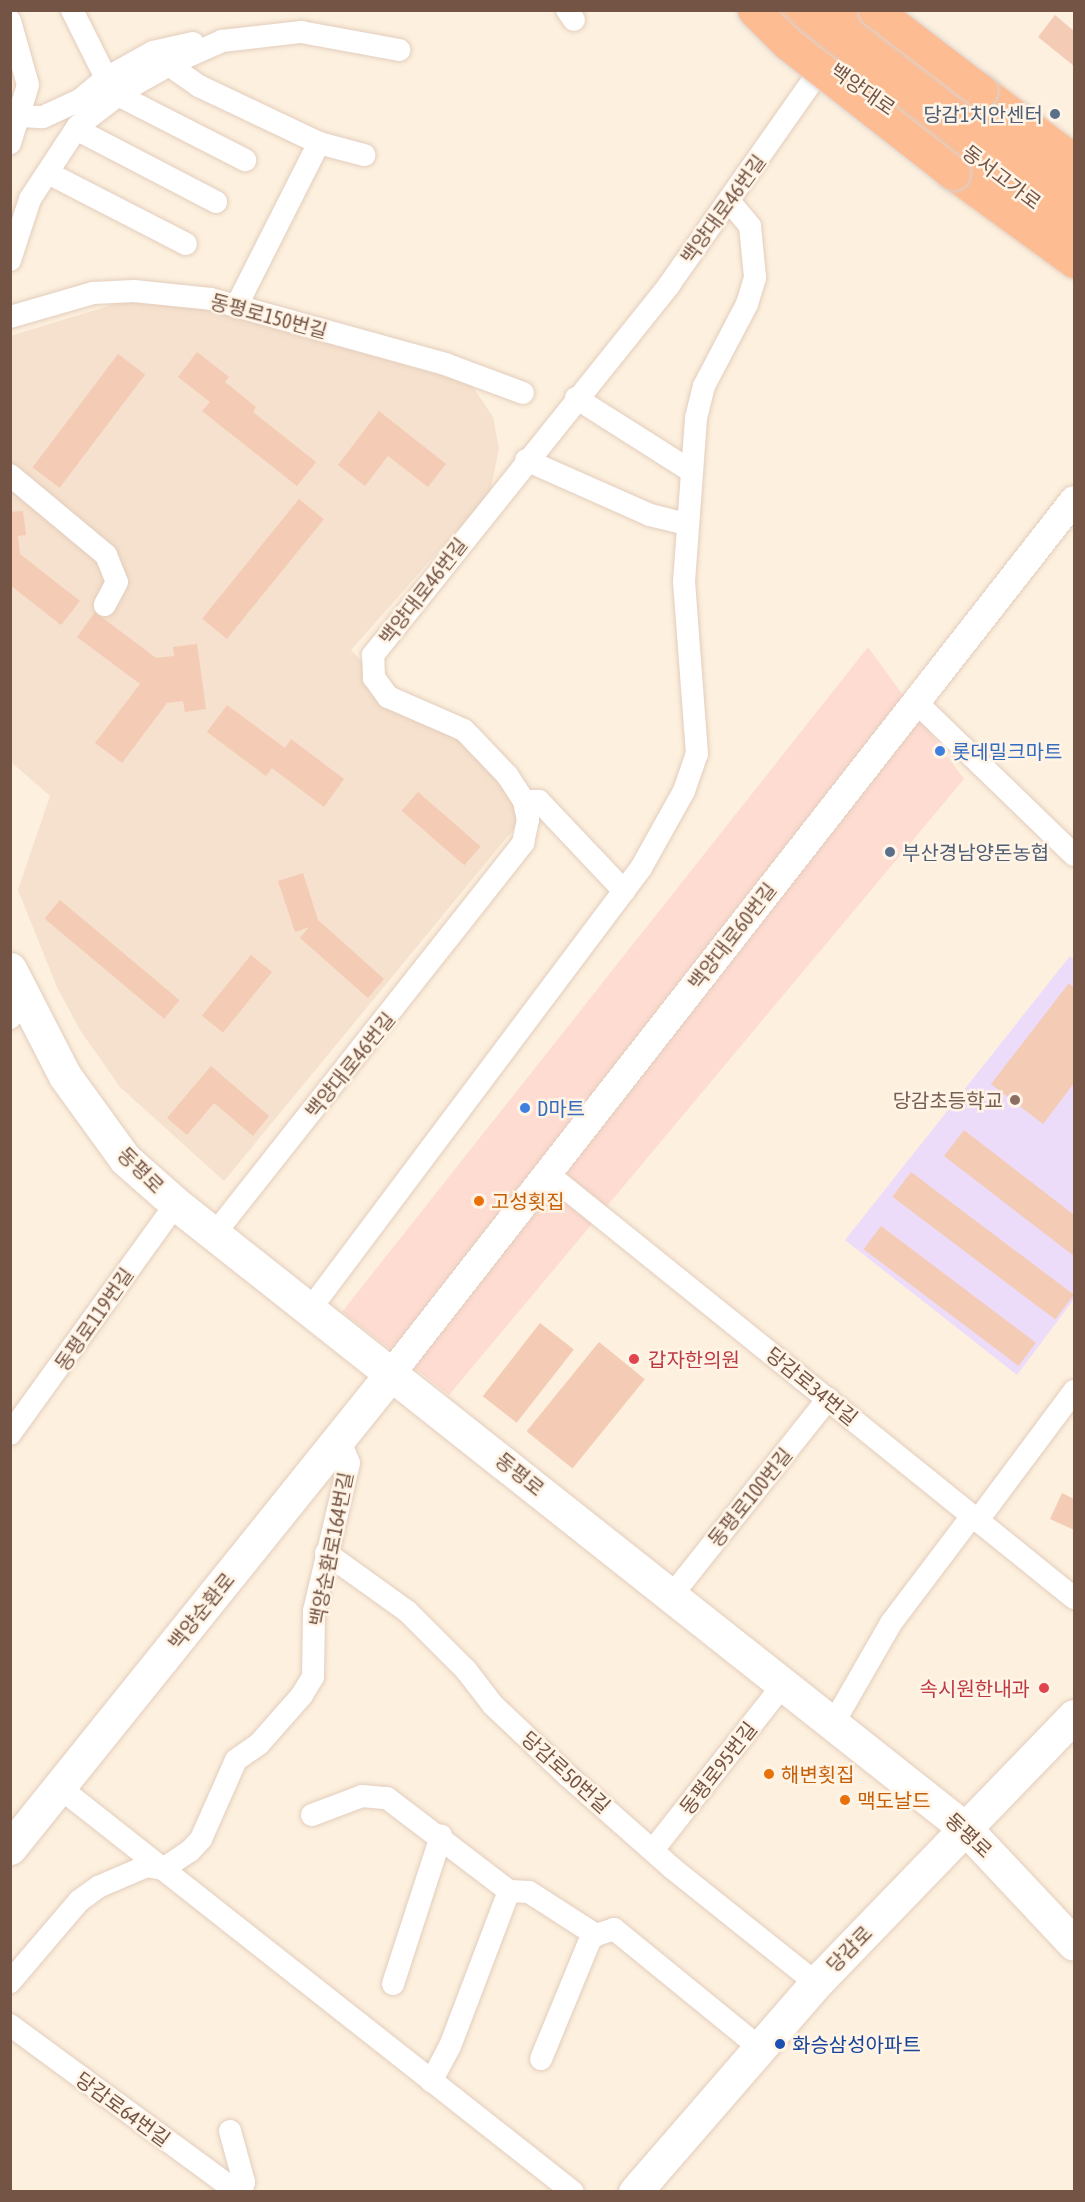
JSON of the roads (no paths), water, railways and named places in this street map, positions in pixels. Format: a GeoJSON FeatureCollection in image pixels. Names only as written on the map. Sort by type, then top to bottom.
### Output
{"type":"FeatureCollection","features":[{"type":"Feature","properties":{"kind":"highway"},"geometry":{"type":"LineString","coordinates":[[754,10],[787,43],[953,173],[1074,261]]}},
{"type":"Feature","properties":{"kind":"highway","name":"동서고가로"},"geometry":{"type":"LineString","coordinates":[[789,10],[1074,232]]}},
{"type":"Feature","properties":{"kind":"highway","name":"동서고가로"},"geometry":{"type":"LineString","coordinates":[[831,10],[1074,194]]}},
{"type":"Feature","properties":{"kind":"highway"},"geometry":{"type":"LineString","coordinates":[[877,10],[1074,161]]}},
{"type":"Feature","properties":{"kind":"main road","name":"백양대로"},"geometry":{"type":"LineString","coordinates":[[767,10],[825,63],[903,116],[1074,254]]}},
{"type":"Feature","properties":{"kind":"main road"},"geometry":{"type":"LineString","coordinates":[[841,10],[1074,180]]}},
{"type":"Feature","properties":{"kind":"main road"},"geometry":{"type":"LineString","coordinates":[[877,10],[995,121]]}},
{"type":"Feature","properties":{"kind":"main road","name":"동평로"},"geometry":{"type":"LineString","coordinates":[[10,969],[18,1008],[65,1076],[119,1150],[176,1204],[216,1232],[391,1374],[967,1830],[1074,1944]]}},
{"type":"Feature","properties":{"kind":"main road","name":"백양순환로"},"geometry":{"type":"LineString","coordinates":[[10,1848],[340,1441],[391,1374]]}},
{"type":"Feature","properties":{"kind":"main road","name":"당감로"},"geometry":{"type":"LineString","coordinates":[[635,2192],[816,1983],[967,1830],[1074,1716]]}},
{"type":"Feature","properties":{"kind":"street"},"geometry":{"type":"LineString","coordinates":[[72,10],[112,86],[245,160]]}},
{"type":"Feature","properties":{"kind":"street"},"geometry":{"type":"LineString","coordinates":[[10,21],[27,85],[21,116],[10,143]]}},
{"type":"Feature","properties":{"kind":"street"},"geometry":{"type":"LineString","coordinates":[[10,260],[30,199],[76,129],[112,86],[153,52],[301,32],[399,50]]}},
{"type":"Feature","properties":{"kind":"street"},"geometry":{"type":"LineString","coordinates":[[21,116],[43,117],[112,86],[236,39]]}},
{"type":"Feature","properties":{"kind":"street","name":"백양대로46번길"},"geometry":{"type":"LineString","coordinates":[[216,1232],[523,843],[528,820],[524,801],[488,752],[464,730],[388,697],[374,678],[371,663],[415,597],[576,398],[730,202],[825,63]]}},
{"type":"Feature","properties":{"kind":"street"},"geometry":{"type":"LineString","coordinates":[[169,65],[199,86],[319,143],[364,155]]}},
{"type":"Feature","properties":{"kind":"street"},"geometry":{"type":"LineString","coordinates":[[76,129],[216,202]]}},
{"type":"Feature","properties":{"kind":"street"},"geometry":{"type":"LineString","coordinates":[[236,307],[319,143]]}},
{"type":"Feature","properties":{"kind":"street"},"geometry":{"type":"LineString","coordinates":[[48,172],[186,244]]}},
{"type":"Feature","properties":{"kind":"street"},"geometry":{"type":"LineString","coordinates":[[311,1308],[624,891],[675,811],[697,754],[684,582],[691,471],[704,386],[747,304],[755,277],[750,226],[730,202]]}},
{"type":"Feature","properties":{"kind":"street","name":"동평로150번길"},"geometry":{"type":"LineString","coordinates":[[10,317],[93,293],[161,294],[236,307],[445,364],[523,393]]}},
{"type":"Feature","properties":{"kind":"street"},"geometry":{"type":"LineString","coordinates":[[576,398],[691,471]]}},
{"type":"Feature","properties":{"kind":"street"},"geometry":{"type":"LineString","coordinates":[[526,460],[630,507],[687,524]]}},
{"type":"Feature","properties":{"kind":"street"},"geometry":{"type":"LineString","coordinates":[[10,476],[106,555],[117,582],[105,605]]}},
{"type":"Feature","properties":{"kind":"street","name":"백양대로60번길"},"geometry":{"type":"LineString","coordinates":[[391,1374],[1074,500]]}},
{"type":"Feature","properties":{"kind":"street"},"geometry":{"type":"LineString","coordinates":[[915,701],[1074,855]]}},
{"type":"Feature","properties":{"kind":"street"},"geometry":{"type":"LineString","coordinates":[[524,801],[539,801],[624,891]]}},
{"type":"Feature","properties":{"kind":"street","name":"당감로34번길"},"geometry":{"type":"LineString","coordinates":[[548,1174],[1074,1598]]}},
{"type":"Feature","properties":{"kind":"street","name":"동평로119번길"},"geometry":{"type":"LineString","coordinates":[[10,1434],[176,1204]]}},
{"type":"Feature","properties":{"kind":"street"},"geometry":{"type":"LineString","coordinates":[[833,1724],[891,1623],[1074,1391]]}},
{"type":"Feature","properties":{"kind":"street","name":"동평로100번길"},"geometry":{"type":"LineString","coordinates":[[672,1595],[828,1399]]}},
{"type":"Feature","properties":{"kind":"street","name":"백양순환로164번길"},"geometry":{"type":"LineString","coordinates":[[163,1869],[201,1839],[236,1760],[258,1744],[313,1677],[314,1611],[349,1463],[340,1441]]}},
{"type":"Feature","properties":{"kind":"street","name":"당감로50번길"},"geometry":{"type":"LineString","coordinates":[[326,1553],[408,1612],[466,1670],[493,1705],[652,1850],[816,1983]]}},
{"type":"Feature","properties":{"kind":"street","name":"동평로95번길"},"geometry":{"type":"LineString","coordinates":[[652,1850],[783,1685]]}},
{"type":"Feature","properties":{"kind":"street"},"geometry":{"type":"LineString","coordinates":[[59,1787],[573,2192]]}},
{"type":"Feature","properties":{"kind":"street"},"geometry":{"type":"LineString","coordinates":[[312,1815],[362,1796],[387,1798],[441,1836],[509,1891],[529,1892],[593,1934],[614,1929],[760,2048]]}},
{"type":"Feature","properties":{"kind":"street"},"geometry":{"type":"LineString","coordinates":[[393,1984],[441,1836]]}},
{"type":"Feature","properties":{"kind":"street"},"geometry":{"type":"LineString","coordinates":[[10,1982],[79,1901],[98,1887],[147,1866],[163,1869]]}},
{"type":"Feature","properties":{"kind":"street"},"geometry":{"type":"LineString","coordinates":[[431,2081],[450,2046],[509,1891]]}},
{"type":"Feature","properties":{"kind":"street"},"geometry":{"type":"LineString","coordinates":[[541,2059],[593,1934]]}},
{"type":"Feature","properties":{"kind":"street","name":"당감로64번길"},"geometry":{"type":"LineString","coordinates":[[13,2034],[239,2192]]}},
{"type":"Feature","properties":{"kind":"street"},"geometry":{"type":"LineString","coordinates":[[230,2131],[244,2182],[239,2192]]}},
{"type":"Feature","properties":{"kind":"place","name":"당감1치안센터"},"geometry":{"type":"Point","coordinates":[1055,114]}},
{"type":"Feature","properties":{"kind":"place","name":"롯데밀크마트"},"geometry":{"type":"Point","coordinates":[940,751]}},
{"type":"Feature","properties":{"kind":"place","name":"부산경남양돈농협"},"geometry":{"type":"Point","coordinates":[890,852]}},
{"type":"Feature","properties":{"kind":"place","name":"당감초등학교"},"geometry":{"type":"Point","coordinates":[1015,1100]}},
{"type":"Feature","properties":{"kind":"place","name":"D마트"},"geometry":{"type":"Point","coordinates":[525,1108]}},
{"type":"Feature","properties":{"kind":"place","name":"고성횟집"},"geometry":{"type":"Point","coordinates":[479,1201]}},
{"type":"Feature","properties":{"kind":"place","name":"갑자한의원"},"geometry":{"type":"Point","coordinates":[634,1359]}},
{"type":"Feature","properties":{"kind":"place","name":"속시원한내과"},"geometry":{"type":"Point","coordinates":[1044,1688]}},
{"type":"Feature","properties":{"kind":"place","name":"해변횟집"},"geometry":{"type":"Point","coordinates":[769,1774]}},
{"type":"Feature","properties":{"kind":"place","name":"맥도날드"},"geometry":{"type":"Point","coordinates":[845,1800]}},
{"type":"Feature","properties":{"kind":"place","name":"화승삼성아파트"},"geometry":{"type":"Point","coordinates":[780,2044]}}]}
